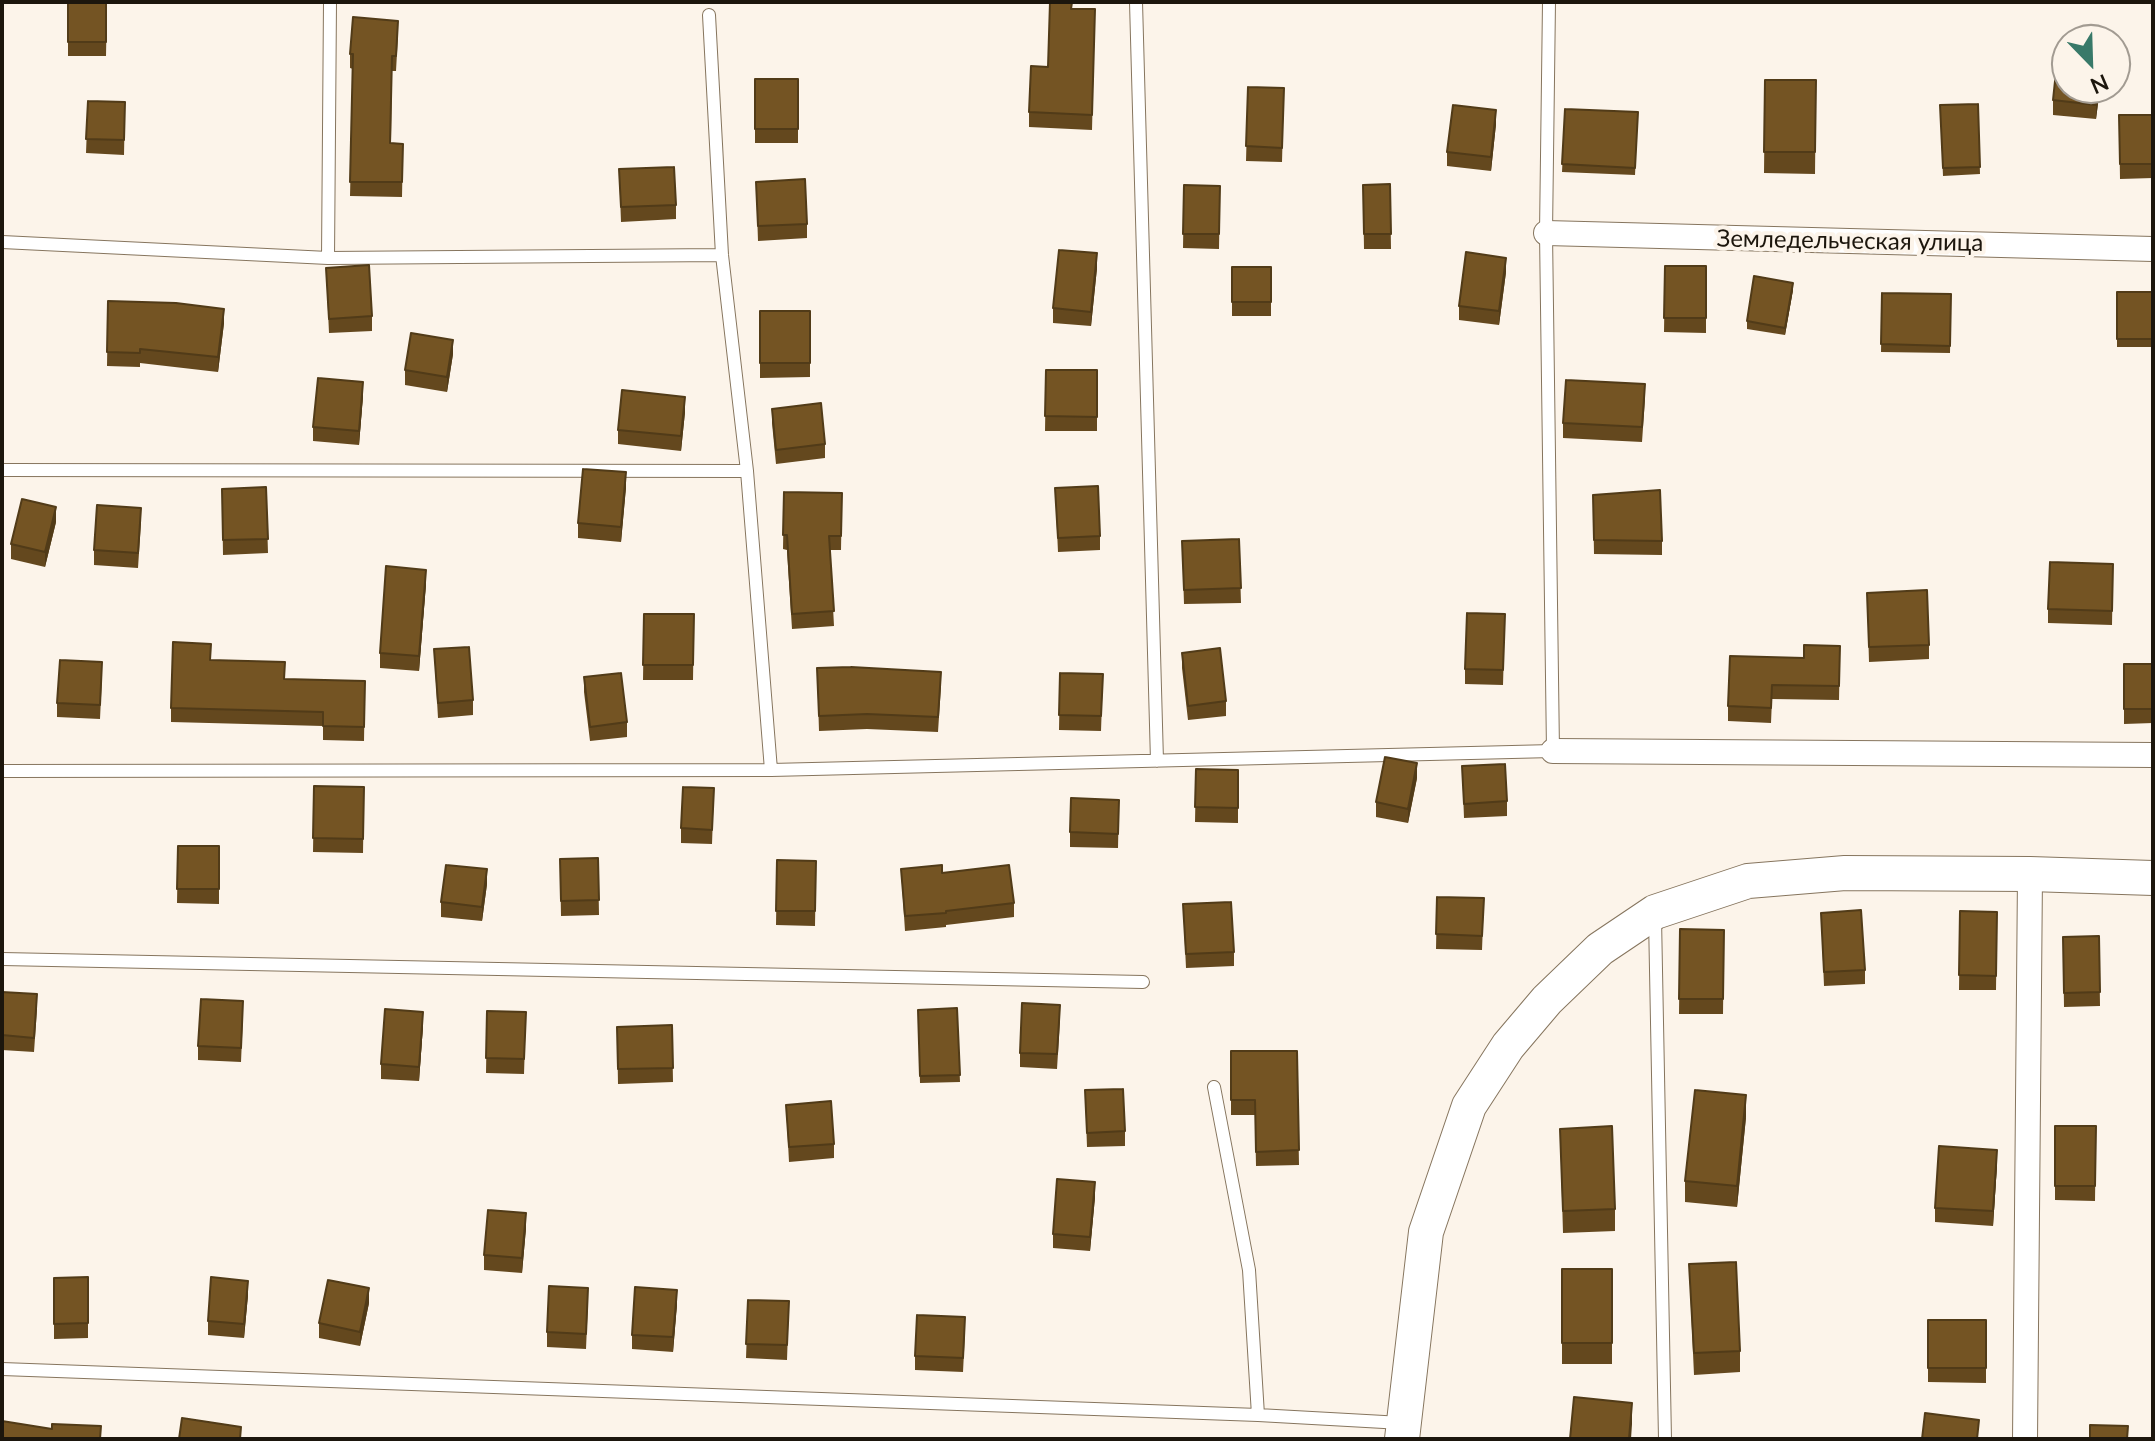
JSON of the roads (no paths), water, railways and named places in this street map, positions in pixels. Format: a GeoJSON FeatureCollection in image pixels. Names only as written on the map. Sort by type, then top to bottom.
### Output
{"type":"FeatureCollection","features":[{"type":"Feature","properties":{"kind":"main road"},"geometry":{"type":"LineString","coordinates":[[1402,1431],[1426,1232],[1469,1106],[1508,1046],[1547,1000],[1600,949],[1655,912],[1748,881],[1845,873],[2153,878]]}},
{"type":"Feature","properties":{"kind":"street","name":"Земледельческая улица"},"geometry":{"type":"LineString","coordinates":[[1546,233],[2153,249]]}},
{"type":"Feature","properties":{"kind":"street"},"geometry":{"type":"LineString","coordinates":[[1553,751],[2153,755]]}},
{"type":"Feature","properties":{"kind":"street"},"geometry":{"type":"LineString","coordinates":[[2025,1439],[2030,874]]}},
{"type":"Feature","properties":{"kind":"lane"},"geometry":{"type":"LineString","coordinates":[[328,258],[330,2]]}},
{"type":"Feature","properties":{"kind":"lane"},"geometry":{"type":"LineString","coordinates":[[1136,2],[1157,761]]}},
{"type":"Feature","properties":{"kind":"lane"},"geometry":{"type":"LineString","coordinates":[[2,771],[771,770],[1553,751],[1546,233],[1549,2]]}},
{"type":"Feature","properties":{"kind":"lane"},"geometry":{"type":"LineString","coordinates":[[709,15],[722,255],[747,471],[771,770]]}},
{"type":"Feature","properties":{"kind":"lane"},"geometry":{"type":"LineString","coordinates":[[2,242],[328,258],[722,255]]}},
{"type":"Feature","properties":{"kind":"lane"},"geometry":{"type":"LineString","coordinates":[[2,470],[747,471]]}},
{"type":"Feature","properties":{"kind":"lane"},"geometry":{"type":"LineString","coordinates":[[1655,912],[1665,1439]]}},
{"type":"Feature","properties":{"kind":"lane"},"geometry":{"type":"LineString","coordinates":[[2,959],[1143,982]]}},
{"type":"Feature","properties":{"kind":"lane"},"geometry":{"type":"LineString","coordinates":[[1214,1087],[1249,1270],[1258,1415]]}},
{"type":"Feature","properties":{"kind":"lane"},"geometry":{"type":"LineString","coordinates":[[2,1369],[1258,1415],[1402,1431]]}}]}
